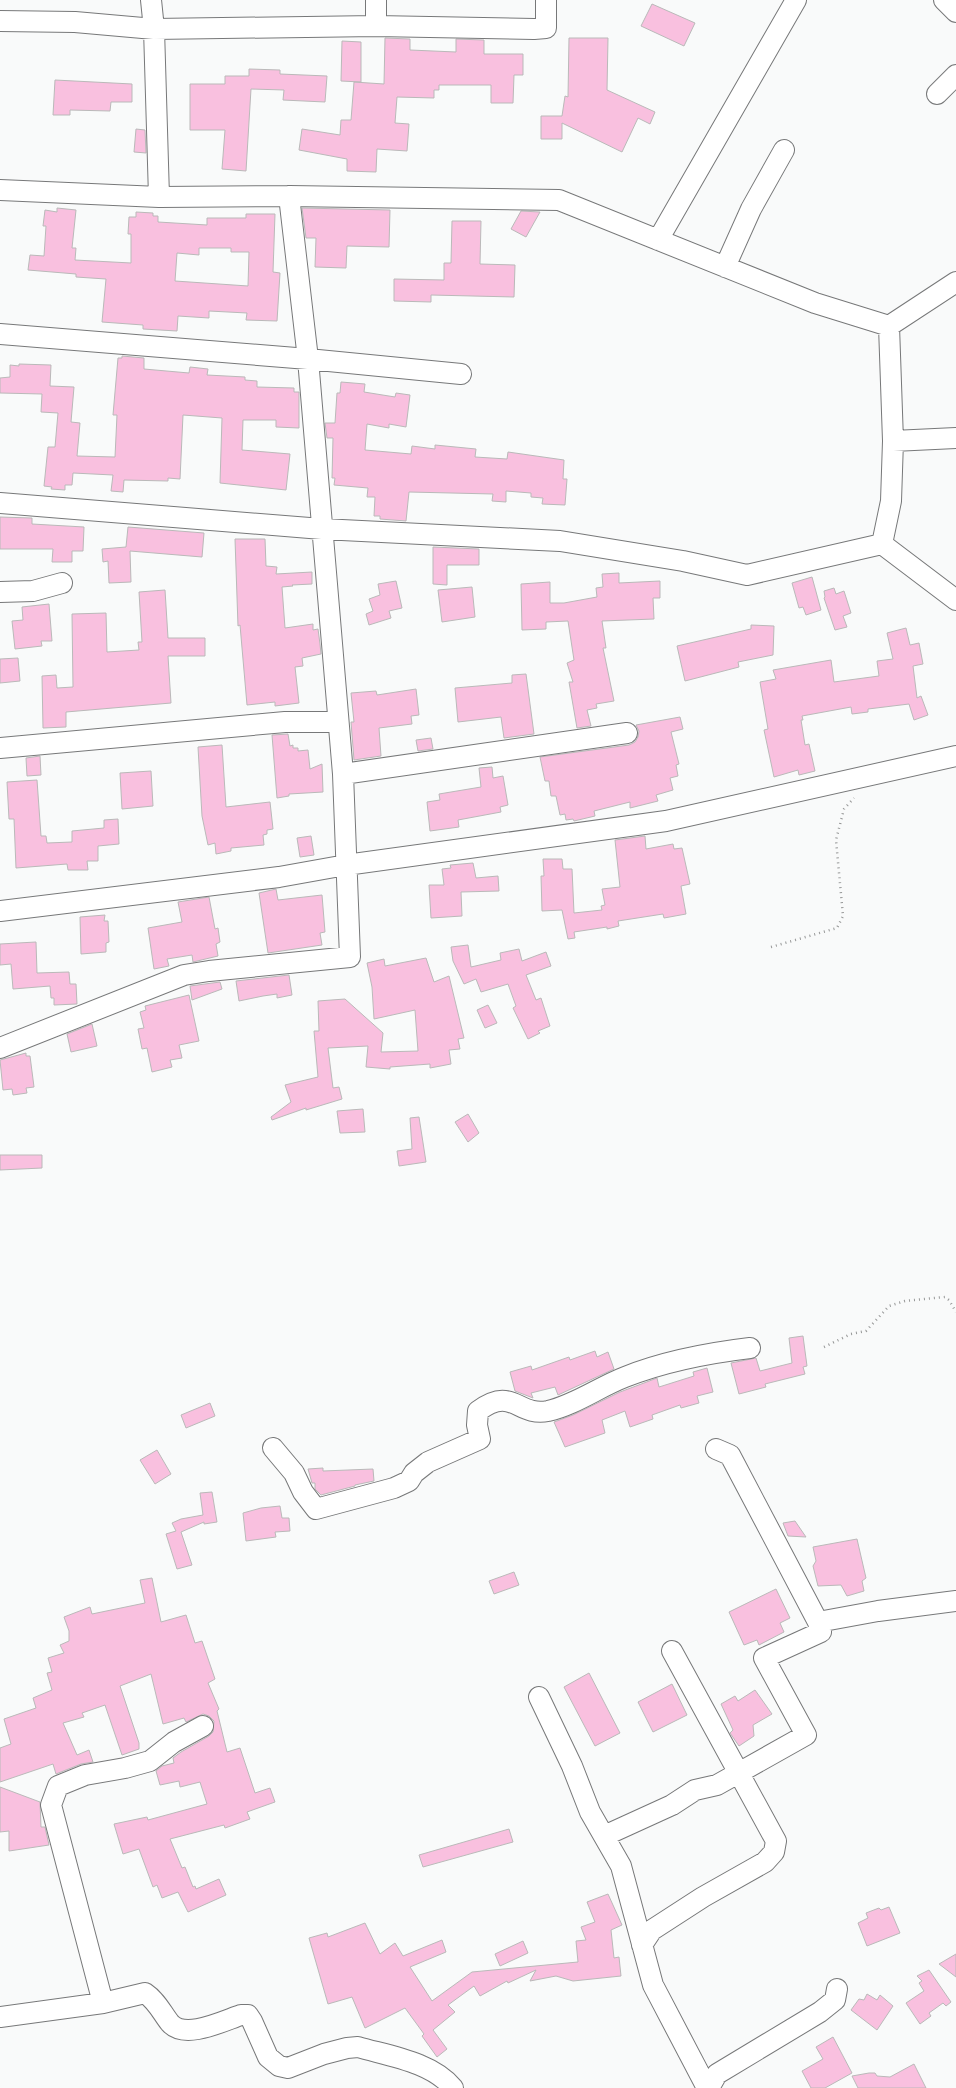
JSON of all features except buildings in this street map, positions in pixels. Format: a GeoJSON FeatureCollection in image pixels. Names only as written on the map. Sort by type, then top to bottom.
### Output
{"type":"FeatureCollection","features":[{"type":"Feature","properties":{"kind":"street"},"geometry":{"type":"LineString","coordinates":[[150,0],[154,28],[159,197]]}},
{"type":"Feature","properties":{"kind":"street"},"geometry":{"type":"LineString","coordinates":[[376,0],[376,26]]}},
{"type":"Feature","properties":{"kind":"street"},"geometry":{"type":"LineString","coordinates":[[0,21],[75,22],[154,28],[376,26],[534,29],[546,28],[546,0]]}},
{"type":"Feature","properties":{"kind":"street"},"geometry":{"type":"LineString","coordinates":[[658,240],[796,0]]}},
{"type":"Feature","properties":{"kind":"street"},"geometry":{"type":"LineString","coordinates":[[944,0],[956,12]]}},
{"type":"Feature","properties":{"kind":"street"},"geometry":{"type":"LineString","coordinates":[[937,94],[956,75]]}},
{"type":"Feature","properties":{"kind":"street"},"geometry":{"type":"LineString","coordinates":[[724,266],[751,209],[784,150]]}},
{"type":"Feature","properties":{"kind":"street"},"geometry":{"type":"LineString","coordinates":[[0,190],[159,197],[289,196],[559,200],[815,303],[889,326]]}},
{"type":"Feature","properties":{"kind":"street"},"geometry":{"type":"LineString","coordinates":[[0,1048],[184,975],[350,956],[342,774],[308,359],[289,196]]}},
{"type":"Feature","properties":{"kind":"street"},"geometry":{"type":"LineString","coordinates":[[889,326],[956,282]]}},
{"type":"Feature","properties":{"kind":"street"},"geometry":{"type":"LineString","coordinates":[[882,544],[891,501],[893,441],[889,326]]}},
{"type":"Feature","properties":{"kind":"street"},"geometry":{"type":"LineString","coordinates":[[0,334],[308,359],[460,374]]}},
{"type":"Feature","properties":{"kind":"street"},"geometry":{"type":"LineString","coordinates":[[893,441],[956,438]]}},
{"type":"Feature","properties":{"kind":"street"},"geometry":{"type":"LineString","coordinates":[[0,503],[322,529],[560,541],[683,561],[748,574],[882,544],[956,600]]}},
{"type":"Feature","properties":{"kind":"street"},"geometry":{"type":"LineString","coordinates":[[0,592],[33,591],[62,583]]}},
{"type":"Feature","properties":{"kind":"street"},"geometry":{"type":"LineString","coordinates":[[0,748],[285,722],[337,722]]}},
{"type":"Feature","properties":{"kind":"street"},"geometry":{"type":"LineString","coordinates":[[342,774],[626,734]]}},
{"type":"Feature","properties":{"kind":"street"},"geometry":{"type":"LineString","coordinates":[[0,911],[279,877],[346,865],[666,821],[956,756]]}},
{"type":"Feature","properties":{"kind":"street"},"geometry":{"type":"LineString","coordinates":[[273,1448],[294,1473],[303,1492],[316,1510],[394,1488],[408,1481],[414,1473],[428,1462],[480,1440],[476,1425],[478,1411],[490,1402],[506,1400],[538,1412],[549,1410],[564,1406],[624,1377],[661,1365],[705,1354],[750,1348]]}},
{"type":"Feature","properties":{"kind":"street"},"geometry":{"type":"LineString","coordinates":[[716,1449],[730,1456],[818,1622],[878,1610],[956,1601]]}},
{"type":"Feature","properties":{"kind":"street"},"geometry":{"type":"LineString","coordinates":[[604,1836],[672,1805],[695,1790],[717,1785],[806,1735],[764,1658],[821,1632]]}},
{"type":"Feature","properties":{"kind":"street"},"geometry":{"type":"LineString","coordinates":[[642,1945],[652,1930],[703,1896],[765,1862],[774,1852],[776,1841],[740,1772],[672,1651]]}},
{"type":"Feature","properties":{"kind":"street"},"geometry":{"type":"LineString","coordinates":[[539,1697],[572,1766],[590,1812],[621,1866],[653,1986],[708,2088],[718,2074],[820,2012],[835,2000],[837,1989]]}},
{"type":"Feature","properties":{"kind":"street"},"geometry":{"type":"LineString","coordinates":[[103,2003],[51,1805],[58,1786],[85,1775],[125,1768],[150,1761],[174,1742],[203,1726]]}},
{"type":"Feature","properties":{"kind":"street"},"geometry":{"type":"LineString","coordinates":[[0,2017],[103,2003],[145,1993],[152,1998],[172,2025],[182,2030],[193,2030],[241,2015],[248,2016],[268,2057],[279,2066],[288,2068],[324,2054],[358,2047],[420,2066],[438,2074],[453,2088]]}},
{"type":"Feature","properties":{"kind":"path"},"geometry":{"type":"LineString","coordinates":[[770,947],[836,928],[843,916],[836,840],[844,809],[856,796]]}},
{"type":"Feature","properties":{"kind":"path"},"geometry":{"type":"LineString","coordinates":[[824,1347],[851,1334],[866,1331],[889,1306],[905,1301],[945,1297],[956,1312]]}}]}
